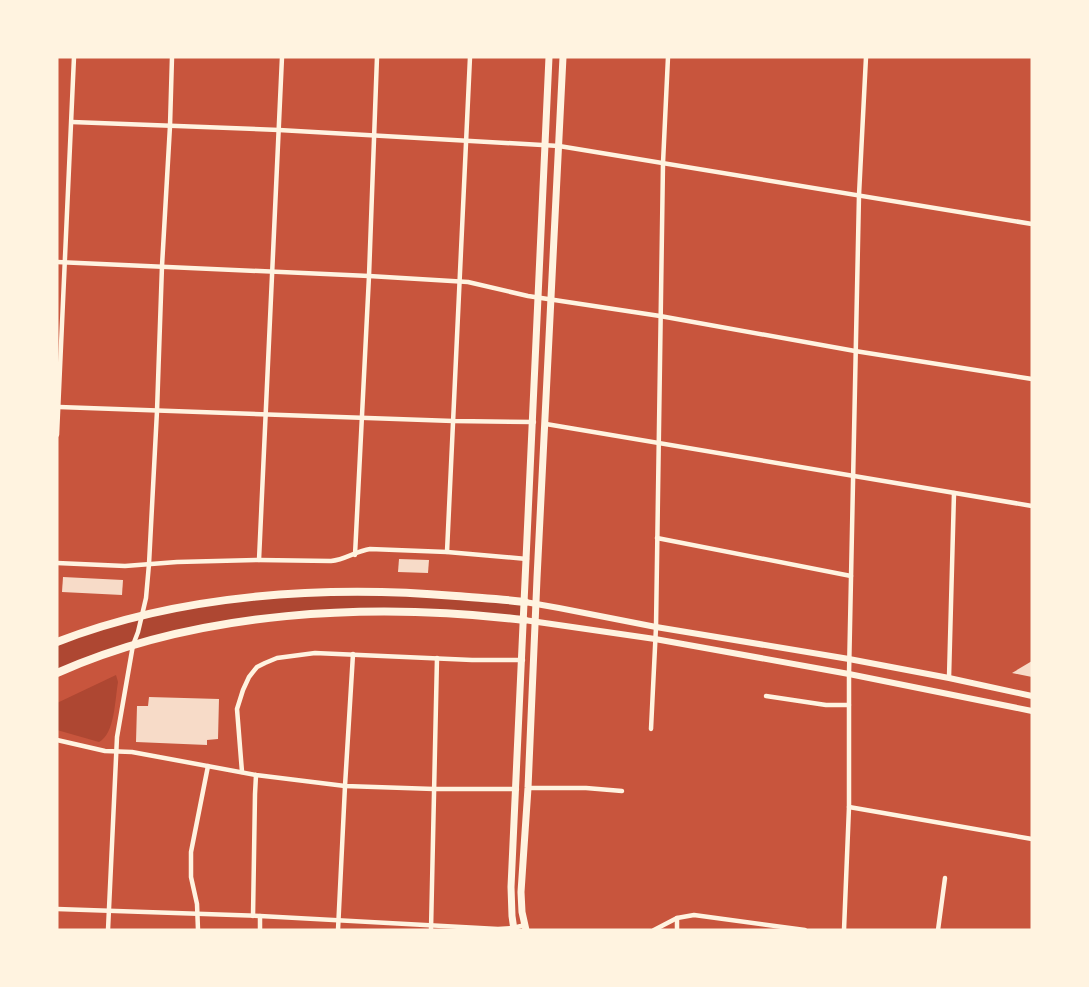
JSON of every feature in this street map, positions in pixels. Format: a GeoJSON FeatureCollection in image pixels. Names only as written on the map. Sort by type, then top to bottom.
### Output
{"type":"FeatureCollection","features":[{"type":"Feature","properties":{"kind":"highway"},"geometry":{"type":"LineString","coordinates":[[57,642],[94,629],[173,608],[282,595],[336,592],[429,594],[525,602]]}},
{"type":"Feature","properties":{"kind":"highway"},"geometry":{"type":"LineString","coordinates":[[57,673],[133,645],[244,621],[331,613],[388,612],[524,620]]}},
{"type":"Feature","properties":{"kind":"main road"},"geometry":{"type":"LineString","coordinates":[[514,929],[511,887],[549,57]]}},
{"type":"Feature","properties":{"kind":"main road"},"geometry":{"type":"LineString","coordinates":[[525,927],[521,892],[563,57]]}},
{"type":"Feature","properties":{"kind":"main road"},"geometry":{"type":"LineString","coordinates":[[525,602],[656,627],[849,659],[1032,696]]}},
{"type":"Feature","properties":{"kind":"main road"},"geometry":{"type":"LineString","coordinates":[[524,620],[655,639],[849,674],[1032,711]]}},
{"type":"Feature","properties":{"kind":"street"},"geometry":{"type":"LineString","coordinates":[[57,435],[74,57]]}},
{"type":"Feature","properties":{"kind":"street"},"geometry":{"type":"LineString","coordinates":[[108,930],[117,737],[133,645],[146,598],[149,564],[172,57]]}},
{"type":"Feature","properties":{"kind":"street"},"geometry":{"type":"LineString","coordinates":[[260,560],[282,57]]}},
{"type":"Feature","properties":{"kind":"street"},"geometry":{"type":"LineString","coordinates":[[355,555],[377,57]]}},
{"type":"Feature","properties":{"kind":"street"},"geometry":{"type":"LineString","coordinates":[[447,552],[470,57]]}},
{"type":"Feature","properties":{"kind":"street"},"geometry":{"type":"LineString","coordinates":[[651,729],[656,627],[663,163],[668,57]]}},
{"type":"Feature","properties":{"kind":"street"},"geometry":{"type":"LineString","coordinates":[[844,930],[849,807],[849,659],[855,351],[859,195],[866,57]]}},
{"type":"Feature","properties":{"kind":"street"},"geometry":{"type":"LineString","coordinates":[[72,122],[279,130],[559,146],[1032,224]]}},
{"type":"Feature","properties":{"kind":"street"},"geometry":{"type":"LineString","coordinates":[[57,262],[459,282],[855,351],[1032,379]]}},
{"type":"Feature","properties":{"kind":"street"},"geometry":{"type":"LineString","coordinates":[[59,407],[534,422]]}},
{"type":"Feature","properties":{"kind":"street"},"geometry":{"type":"LineString","coordinates":[[546,424],[1032,506]]}},
{"type":"Feature","properties":{"kind":"street"},"geometry":{"type":"LineString","coordinates":[[949,678],[954,493]]}},
{"type":"Feature","properties":{"kind":"street"},"geometry":{"type":"LineString","coordinates":[[657,538],[851,576]]}},
{"type":"Feature","properties":{"kind":"street"},"geometry":{"type":"LineString","coordinates":[[57,562],[125,567],[177,562],[339,561],[370,549],[447,552],[527,559]]}},
{"type":"Feature","properties":{"kind":"street"},"geometry":{"type":"LineString","coordinates":[[242,772],[236,718],[239,700],[249,677],[257,667],[276,658],[315,653],[523,660]]}},
{"type":"Feature","properties":{"kind":"street"},"geometry":{"type":"LineString","coordinates":[[338,930],[353,654]]}},
{"type":"Feature","properties":{"kind":"street"},"geometry":{"type":"LineString","coordinates":[[431,928],[437,658]]}},
{"type":"Feature","properties":{"kind":"street"},"geometry":{"type":"LineString","coordinates":[[766,696],[826,705],[849,705]]}},
{"type":"Feature","properties":{"kind":"street"},"geometry":{"type":"LineString","coordinates":[[57,740],[96,749],[132,752],[256,775],[345,786],[517,789]]}},
{"type":"Feature","properties":{"kind":"street"},"geometry":{"type":"LineString","coordinates":[[198,930],[198,914],[191,877],[191,852],[208,766]]}},
{"type":"Feature","properties":{"kind":"street"},"geometry":{"type":"LineString","coordinates":[[253,916],[256,775]]}},
{"type":"Feature","properties":{"kind":"street"},"geometry":{"type":"LineString","coordinates":[[528,788],[622,790]]}},
{"type":"Feature","properties":{"kind":"street"},"geometry":{"type":"LineString","coordinates":[[849,807],[1032,839]]}},
{"type":"Feature","properties":{"kind":"street"},"geometry":{"type":"LineString","coordinates":[[938,930],[945,878]]}},
{"type":"Feature","properties":{"kind":"street"},"geometry":{"type":"LineString","coordinates":[[57,909],[339,920],[431,928],[498,930],[525,927]]}},
{"type":"Feature","properties":{"kind":"street"},"geometry":{"type":"LineString","coordinates":[[654,930],[677,918],[694,915],[805,930]]}},
{"type":"Feature","properties":{"kind":"street"},"geometry":{"type":"LineString","coordinates":[[260,916],[260,930]]}},
{"type":"Feature","properties":{"kind":"street"},"geometry":{"type":"LineString","coordinates":[[677,918],[677,930]]}},
{"type":"Feature","properties":{"kind":"shaded area"},"geometry":{"type":"Polygon","coordinates":[[[336,592],[525,602],[524,620],[331,613],[192,631],[57,673],[57,642],[173,608],[336,592]]]}},
{"type":"Feature","properties":{"kind":"shaded area"},"geometry":{"type":"Polygon","coordinates":[[[116,675],[118,682],[113,715],[104,738],[99,742],[57,730],[57,703],[116,675]]]}},
{"type":"Feature","properties":{"kind":"building"},"geometry":{"type":"Polygon","coordinates":[[[399,559],[429,560],[428,573],[398,572],[399,559]]]}},
{"type":"Feature","properties":{"kind":"building"},"geometry":{"type":"Polygon","coordinates":[[[63,577],[123,580],[122,595],[62,592],[63,577]]]}},
{"type":"Feature","properties":{"kind":"building"},"geometry":{"type":"Polygon","coordinates":[[[1032,661],[1032,677],[1012,673],[1032,661]]]}},
{"type":"Feature","properties":{"kind":"building"},"geometry":{"type":"Polygon","coordinates":[[[149,697],[219,699],[218,739],[207,740],[207,745],[136,742],[137,706],[148,706],[149,697]]]}}]}
